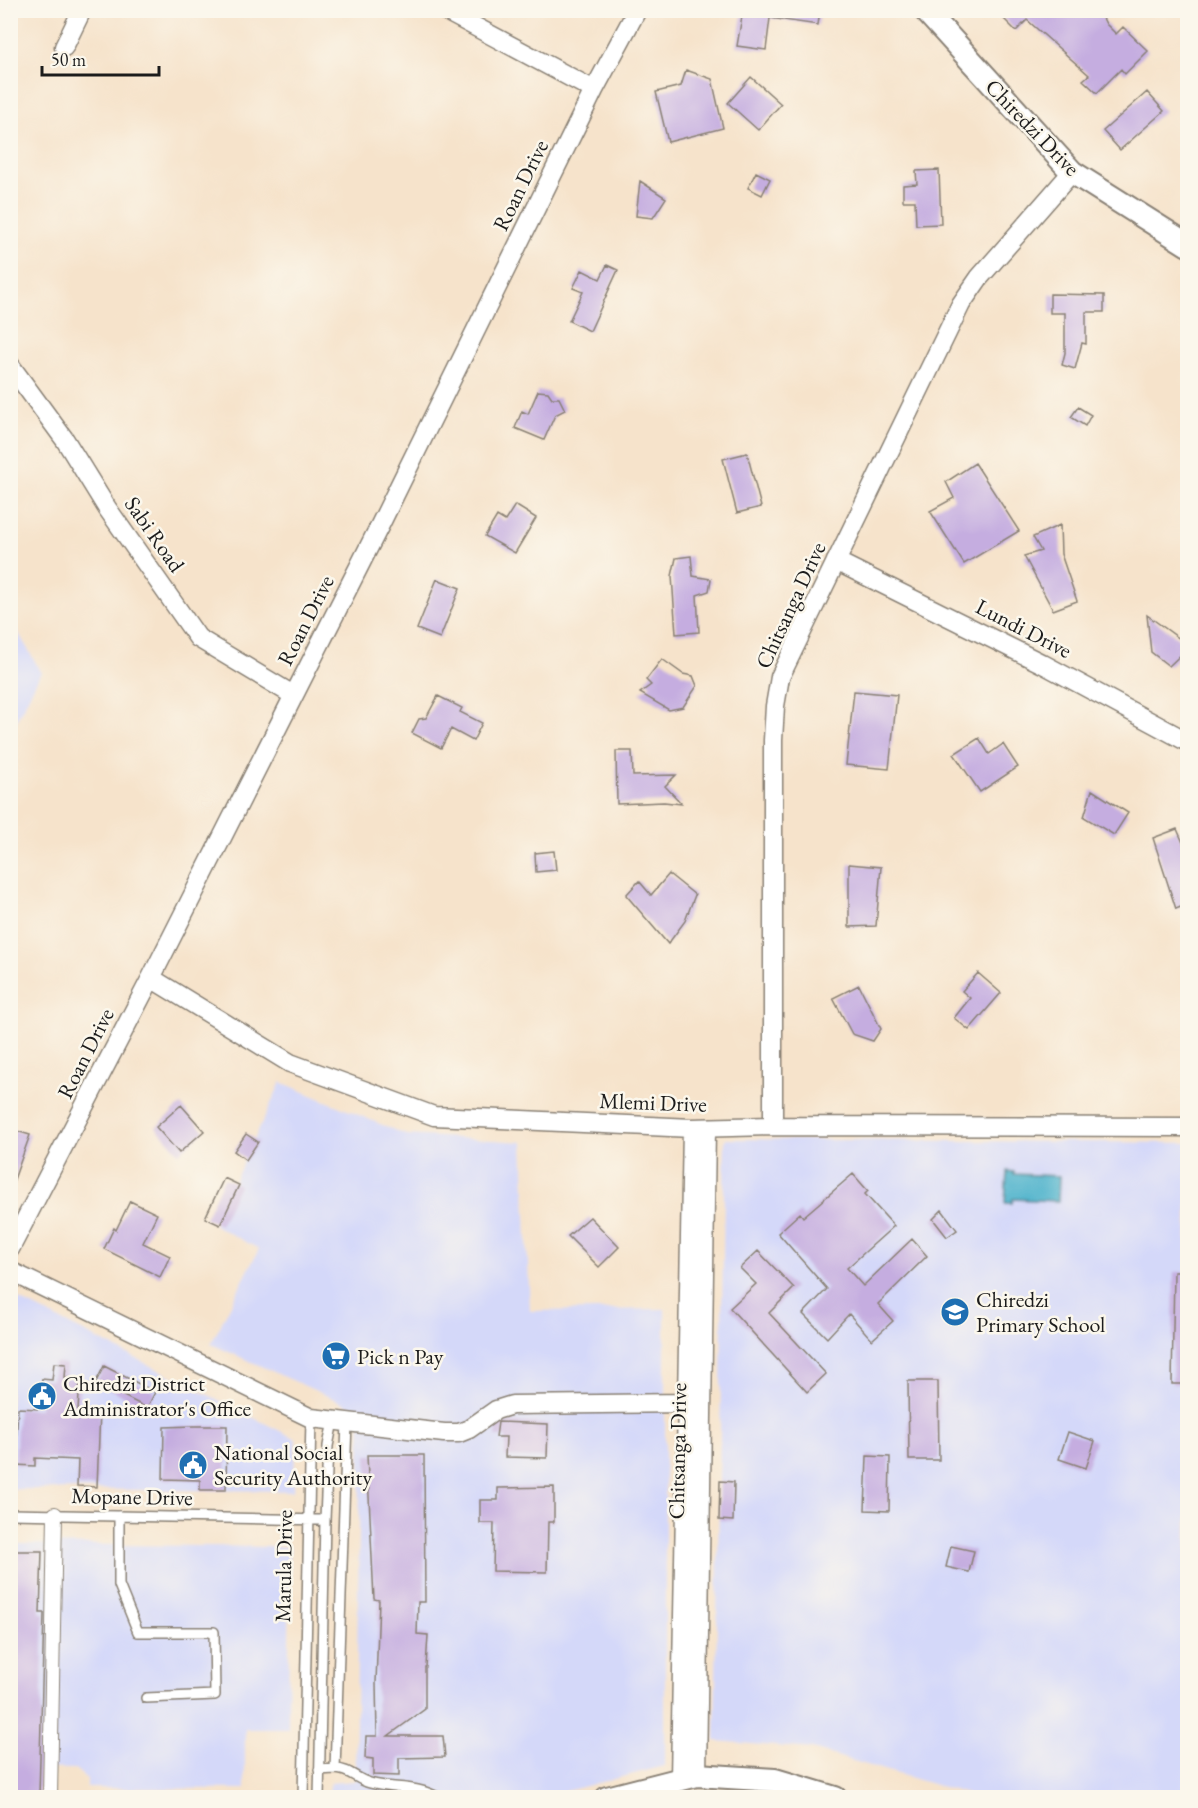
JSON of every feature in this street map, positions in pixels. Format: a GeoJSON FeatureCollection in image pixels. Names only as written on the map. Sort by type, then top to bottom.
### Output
{"type":"FeatureCollection","features":[{"type":"Feature","properties":{"kind":"street"},"geometry":{"type":"LineString","coordinates":[[64,47],[82,10]]}},
{"type":"Feature","properties":{"kind":"street"},"geometry":{"type":"LineString","coordinates":[[444,10],[594,90]]}},
{"type":"Feature","properties":{"kind":"street","name":"Roan Drive"},"geometry":{"type":"LineString","coordinates":[[10,1249],[151,978],[380,525],[594,90],[637,10]]}},
{"type":"Feature","properties":{"kind":"street","name":"Chiredzi Drive"},"geometry":{"type":"LineString","coordinates":[[924,10],[1072,172],[1188,245]]}},
{"type":"Feature","properties":{"kind":"street","name":"Chitsanga Drive"},"geometry":{"type":"LineString","coordinates":[[773,1126],[773,740],[780,677],[961,304],[979,278],[1072,172]]}},
{"type":"Feature","properties":{"kind":"street","name":"Sabi Road"},"geometry":{"type":"LineString","coordinates":[[10,365],[65,440],[107,508],[198,638],[293,695]]}},
{"type":"Feature","properties":{"kind":"street","name":"Lundi Drive"},"geometry":{"type":"LineString","coordinates":[[836,561],[1043,664],[1188,742]]}},
{"type":"Feature","properties":{"kind":"street","name":"Mlemi Drive"},"geometry":{"type":"LineString","coordinates":[[151,978],[290,1063],[434,1116],[699,1128],[773,1126],[1188,1127]]}},
{"type":"Feature","properties":{"kind":"street"},"geometry":{"type":"LineString","coordinates":[[688,1777],[687,1403],[699,1128]]}},
{"type":"Feature","properties":{"kind":"street","name":"Chitsanga Drive"},"geometry":{"type":"LineString","coordinates":[[688,1777],[699,1128]]}},
{"type":"Feature","properties":{"kind":"street"},"geometry":{"type":"LineString","coordinates":[[10,1271],[311,1418],[459,1433],[469,1429],[496,1410],[512,1405],[687,1403]]}},
{"type":"Feature","properties":{"kind":"street"},"geometry":{"type":"LineString","coordinates":[[50,1797],[55,1514]]}},
{"type":"Feature","properties":{"kind":"street"},"geometry":{"type":"LineString","coordinates":[[607,1797],[688,1777],[776,1780],[835,1797]]}},
{"type":"Feature","properties":{"kind":"lane","name":"Marula Drive"},"geometry":{"type":"LineString","coordinates":[[303,1797],[311,1418]]}},
{"type":"Feature","properties":{"kind":"lane","name":"Marula Drive"},"geometry":{"type":"LineString","coordinates":[[319,1797],[328,1446],[340,1422]]}},
{"type":"Feature","properties":{"kind":"lane"},"geometry":{"type":"LineString","coordinates":[[335,1769],[340,1422]]}},
{"type":"Feature","properties":{"kind":"lane","name":"Mopane Drive"},"geometry":{"type":"LineString","coordinates":[[10,1514],[325,1520]]}},
{"type":"Feature","properties":{"kind":"lane"},"geometry":{"type":"LineString","coordinates":[[119,1516],[119,1585],[138,1632],[214,1632],[215,1695],[146,1698]]}},
{"type":"Feature","properties":{"kind":"lane"},"geometry":{"type":"LineString","coordinates":[[304,1708],[336,1709]]}},
{"type":"Feature","properties":{"kind":"lane"},"geometry":{"type":"LineString","coordinates":[[319,1770],[346,1769],[369,1783],[425,1790],[439,1797]]}},
{"type":"Feature","properties":{"kind":"shaded area"},"geometry":{"type":"Polygon","coordinates":[[[11,620],[41,672],[10,731],[11,620]]]}},
{"type":"Feature","properties":{"kind":"shaded area"},"geometry":{"type":"Polygon","coordinates":[[[281,1082],[406,1135],[523,1142],[530,1311],[665,1309],[665,1766],[543,1797],[329,1797],[330,1783],[355,1781],[361,1411],[211,1344],[259,1249],[214,1225],[281,1082]]]}},
{"type":"Feature","properties":{"kind":"shaded area","name":"Chiredzi Primary School"},"geometry":{"type":"Polygon","coordinates":[[[725,1139],[1187,1143],[1187,1797],[977,1797],[812,1749],[715,1741],[725,1139]]]}},
{"type":"Feature","properties":{"kind":"shaded area"},"geometry":{"type":"Polygon","coordinates":[[[10,1295],[296,1439],[293,1491],[11,1489],[10,1295]]]}},
{"type":"Feature","properties":{"kind":"shaded area"},"geometry":{"type":"Polygon","coordinates":[[[11,1544],[290,1547],[288,1729],[245,1729],[245,1789],[87,1788],[87,1779],[75,1769],[19,1768],[11,1775],[11,1544]]]}},
{"type":"Feature","properties":{"kind":"water"},"geometry":{"type":"Polygon","coordinates":[[[1007,1171],[1014,1172],[1014,1174],[1059,1176],[1058,1201],[1013,1199],[1012,1203],[1005,1203],[1007,1171]]]}},
{"type":"Feature","properties":{"kind":"building"},"geometry":{"type":"Polygon","coordinates":[[[743,10],[820,10],[818,25],[770,18],[766,50],[737,46],[743,10]]]}},
{"type":"Feature","properties":{"kind":"building"},"geometry":{"type":"Polygon","coordinates":[[[995,10],[1099,10],[1106,24],[1116,34],[1123,27],[1148,51],[1125,74],[1121,69],[1097,93],[1083,80],[1089,75],[1027,20],[1016,31],[995,10]]]}},
{"type":"Feature","properties":{"kind":"building"},"geometry":{"type":"Polygon","coordinates":[[[686,70],[712,79],[723,128],[668,142],[656,92],[681,86],[686,70]]]}},
{"type":"Feature","properties":{"kind":"building"},"geometry":{"type":"Polygon","coordinates":[[[751,77],[781,104],[758,130],[728,103],[751,77]]]}},
{"type":"Feature","properties":{"kind":"building"},"geometry":{"type":"Polygon","coordinates":[[[1147,92],[1164,111],[1120,150],[1103,131],[1147,92]]]}},
{"type":"Feature","properties":{"kind":"building"},"geometry":{"type":"Polygon","coordinates":[[[939,170],[941,224],[916,225],[915,201],[903,201],[903,185],[917,184],[916,171],[939,170]]]}},
{"type":"Feature","properties":{"kind":"building"},"geometry":{"type":"Polygon","coordinates":[[[756,172],[770,179],[762,195],[748,188],[756,172]]]}},
{"type":"Feature","properties":{"kind":"building"},"geometry":{"type":"Polygon","coordinates":[[[640,181],[666,198],[653,218],[636,216],[640,181]]]}},
{"type":"Feature","properties":{"kind":"building"},"geometry":{"type":"Polygon","coordinates":[[[607,265],[618,270],[590,331],[569,321],[583,292],[573,288],[582,270],[600,279],[607,265]]]}},
{"type":"Feature","properties":{"kind":"building"},"geometry":{"type":"Polygon","coordinates":[[[1050,294],[1104,295],[1104,312],[1086,312],[1086,344],[1082,343],[1075,369],[1062,365],[1065,353],[1065,313],[1050,313],[1050,294]]]}},
{"type":"Feature","properties":{"kind":"building"},"geometry":{"type":"Polygon","coordinates":[[[538,391],[548,392],[552,398],[559,398],[565,410],[555,415],[544,440],[515,428],[522,411],[528,414],[538,391]]]}},
{"type":"Feature","properties":{"kind":"building"},"geometry":{"type":"Polygon","coordinates":[[[1078,407],[1091,415],[1085,426],[1071,417],[1078,407]]]}},
{"type":"Feature","properties":{"kind":"building"},"geometry":{"type":"Polygon","coordinates":[[[747,453],[761,507],[737,513],[723,459],[747,453]]]}},
{"type":"Feature","properties":{"kind":"building"},"geometry":{"type":"Polygon","coordinates":[[[975,463],[1019,531],[964,564],[930,511],[954,498],[946,482],[975,463]]]}},
{"type":"Feature","properties":{"kind":"building"},"geometry":{"type":"Polygon","coordinates":[[[515,505],[536,518],[515,553],[485,536],[497,516],[505,521],[515,505]]]}},
{"type":"Feature","properties":{"kind":"building"},"geometry":{"type":"Polygon","coordinates":[[[1060,525],[1061,554],[1077,601],[1053,610],[1024,556],[1041,551],[1033,537],[1060,525]]]}},
{"type":"Feature","properties":{"kind":"building"},"geometry":{"type":"Polygon","coordinates":[[[691,556],[693,576],[711,579],[709,591],[697,595],[699,632],[676,634],[672,576],[676,558],[691,556]]]}},
{"type":"Feature","properties":{"kind":"building"},"geometry":{"type":"Polygon","coordinates":[[[437,579],[460,588],[440,638],[417,629],[437,579]]]}},
{"type":"Feature","properties":{"kind":"building"},"geometry":{"type":"Polygon","coordinates":[[[1147,615],[1188,645],[1188,648],[1169,666],[1151,652],[1147,615]]]}},
{"type":"Feature","properties":{"kind":"building"},"geometry":{"type":"Polygon","coordinates":[[[662,659],[683,674],[693,676],[697,686],[683,707],[669,710],[640,693],[651,685],[646,680],[662,659]]]}},
{"type":"Feature","properties":{"kind":"building"},"geometry":{"type":"Polygon","coordinates":[[[854,691],[897,695],[889,769],[846,765],[854,691]]]}},
{"type":"Feature","properties":{"kind":"building"},"geometry":{"type":"Polygon","coordinates":[[[438,696],[462,708],[460,712],[482,723],[473,741],[451,729],[441,748],[412,733],[419,719],[426,718],[438,696]]]}},
{"type":"Feature","properties":{"kind":"building"},"geometry":{"type":"Polygon","coordinates":[[[979,738],[989,754],[1003,744],[1018,767],[980,792],[954,754],[979,738]]]}},
{"type":"Feature","properties":{"kind":"building"},"geometry":{"type":"Polygon","coordinates":[[[616,751],[632,751],[633,776],[676,775],[665,786],[682,804],[664,802],[617,804],[616,751]]]}},
{"type":"Feature","properties":{"kind":"building"},"geometry":{"type":"Polygon","coordinates":[[[1092,790],[1128,813],[1114,835],[1084,817],[1092,790]]]}},
{"type":"Feature","properties":{"kind":"building"},"geometry":{"type":"Polygon","coordinates":[[[1177,829],[1188,854],[1188,904],[1176,909],[1153,838],[1177,829]]]}},
{"type":"Feature","properties":{"kind":"building"},"geometry":{"type":"Polygon","coordinates":[[[554,851],[556,870],[536,872],[535,853],[554,851]]]}},
{"type":"Feature","properties":{"kind":"building"},"geometry":{"type":"Polygon","coordinates":[[[849,864],[881,867],[876,926],[849,927],[849,864]]]}},
{"type":"Feature","properties":{"kind":"building"},"geometry":{"type":"Polygon","coordinates":[[[669,874],[695,895],[685,921],[668,944],[626,895],[639,881],[651,895],[669,874]]]}},
{"type":"Feature","properties":{"kind":"building"},"geometry":{"type":"Polygon","coordinates":[[[978,973],[1001,993],[969,1030],[954,1018],[970,998],[962,991],[978,973]]]}},
{"type":"Feature","properties":{"kind":"building"},"geometry":{"type":"Polygon","coordinates":[[[859,985],[881,1029],[873,1041],[852,1034],[833,998],[859,985]]]}},
{"type":"Feature","properties":{"kind":"building"},"geometry":{"type":"Polygon","coordinates":[[[181,1105],[204,1131],[179,1153],[156,1127],[181,1105]]]}},
{"type":"Feature","properties":{"kind":"building"},"geometry":{"type":"Polygon","coordinates":[[[10,1129],[30,1135],[12,1185],[10,1185],[10,1129]]]}},
{"type":"Feature","properties":{"kind":"building"},"geometry":{"type":"Polygon","coordinates":[[[246,1134],[258,1142],[246,1160],[234,1151],[246,1134]]]}},
{"type":"Feature","properties":{"kind":"building"},"geometry":{"type":"Polygon","coordinates":[[[853,1174],[868,1191],[865,1194],[894,1226],[847,1268],[863,1286],[912,1239],[927,1256],[878,1304],[893,1321],[872,1340],[849,1314],[827,1338],[803,1314],[827,1289],[778,1233],[800,1213],[803,1217],[853,1174]]]}},
{"type":"Feature","properties":{"kind":"building"},"geometry":{"type":"Polygon","coordinates":[[[224,1178],[239,1185],[220,1225],[205,1218],[224,1178]]]}},
{"type":"Feature","properties":{"kind":"building"},"geometry":{"type":"Polygon","coordinates":[[[130,1201],[157,1214],[143,1243],[170,1256],[160,1277],[104,1249],[130,1201]]]}},
{"type":"Feature","properties":{"kind":"building"},"geometry":{"type":"Polygon","coordinates":[[[942,1210],[957,1230],[947,1237],[933,1219],[942,1210]]]}},
{"type":"Feature","properties":{"kind":"building"},"geometry":{"type":"Polygon","coordinates":[[[590,1217],[619,1247],[599,1267],[568,1236],[590,1217]]]}},
{"type":"Feature","properties":{"kind":"building"},"geometry":{"type":"Polygon","coordinates":[[[758,1251],[794,1288],[769,1313],[826,1374],[807,1392],[730,1308],[756,1284],[740,1268],[758,1251]]]}},
{"type":"Feature","properties":{"kind":"building"},"geometry":{"type":"Polygon","coordinates":[[[1174,1272],[1188,1272],[1188,1384],[1172,1384],[1174,1272]]]}},
{"type":"Feature","properties":{"kind":"building"},"geometry":{"type":"Polygon","coordinates":[[[54,1363],[66,1364],[65,1378],[80,1380],[78,1410],[100,1411],[97,1487],[77,1486],[78,1460],[35,1458],[35,1466],[15,1465],[18,1408],[40,1409],[42,1379],[52,1380],[54,1363]]]}},
{"type":"Feature","properties":{"kind":"building"},"geometry":{"type":"Polygon","coordinates":[[[104,1366],[155,1392],[147,1408],[96,1382],[104,1366]]]}},
{"type":"Feature","properties":{"kind":"building"},"geometry":{"type":"Polygon","coordinates":[[[908,1381],[938,1381],[939,1460],[909,1460],[908,1381]]]}},
{"type":"Feature","properties":{"kind":"building"},"geometry":{"type":"Polygon","coordinates":[[[498,1422],[548,1424],[547,1458],[505,1457],[506,1437],[496,1437],[498,1422]]]}},
{"type":"Feature","properties":{"kind":"building"},"geometry":{"type":"Polygon","coordinates":[[[227,1426],[226,1490],[200,1490],[200,1480],[163,1479],[164,1427],[227,1426]]]}},
{"type":"Feature","properties":{"kind":"building"},"geometry":{"type":"Polygon","coordinates":[[[1068,1432],[1095,1441],[1086,1468],[1059,1459],[1068,1432]]]}},
{"type":"Feature","properties":{"kind":"building"},"geometry":{"type":"Polygon","coordinates":[[[367,1455],[424,1455],[425,1602],[418,1602],[417,1634],[428,1635],[425,1709],[388,1736],[443,1736],[445,1757],[399,1758],[399,1776],[373,1775],[373,1759],[365,1758],[366,1736],[377,1736],[379,1600],[374,1599],[367,1455]]]}},
{"type":"Feature","properties":{"kind":"building"},"geometry":{"type":"Polygon","coordinates":[[[867,1456],[890,1457],[889,1511],[865,1510],[867,1456]]]}},
{"type":"Feature","properties":{"kind":"building"},"geometry":{"type":"Polygon","coordinates":[[[720,1481],[734,1482],[733,1521],[719,1520],[720,1481]]]}},
{"type":"Feature","properties":{"kind":"building"},"geometry":{"type":"Polygon","coordinates":[[[554,1487],[554,1522],[548,1522],[547,1572],[493,1571],[494,1523],[480,1523],[480,1500],[498,1500],[498,1488],[554,1487]]]}},
{"type":"Feature","properties":{"kind":"building"},"geometry":{"type":"Polygon","coordinates":[[[951,1546],[974,1551],[969,1572],[946,1567],[951,1546]]]}},
{"type":"Feature","properties":{"kind":"building"},"geometry":{"type":"Polygon","coordinates":[[[10,1551],[42,1551],[40,1613],[44,1613],[39,1795],[10,1794],[10,1551]]]}},
{"type":"Feature","properties":{"kind":"place","name":"Chiredzi Primary School"},"geometry":{"type":"Point","coordinates":[955,1312]}},
{"type":"Feature","properties":{"kind":"place","name":"Pick n Pay"},"geometry":{"type":"Point","coordinates":[336,1356]}},
{"type":"Feature","properties":{"kind":"place","name":"Chiredzi District Administrator's Office"},"geometry":{"type":"Point","coordinates":[42,1396]}},
{"type":"Feature","properties":{"kind":"place","name":"National Social Security Authority"},"geometry":{"type":"Point","coordinates":[193,1465]}}]}
